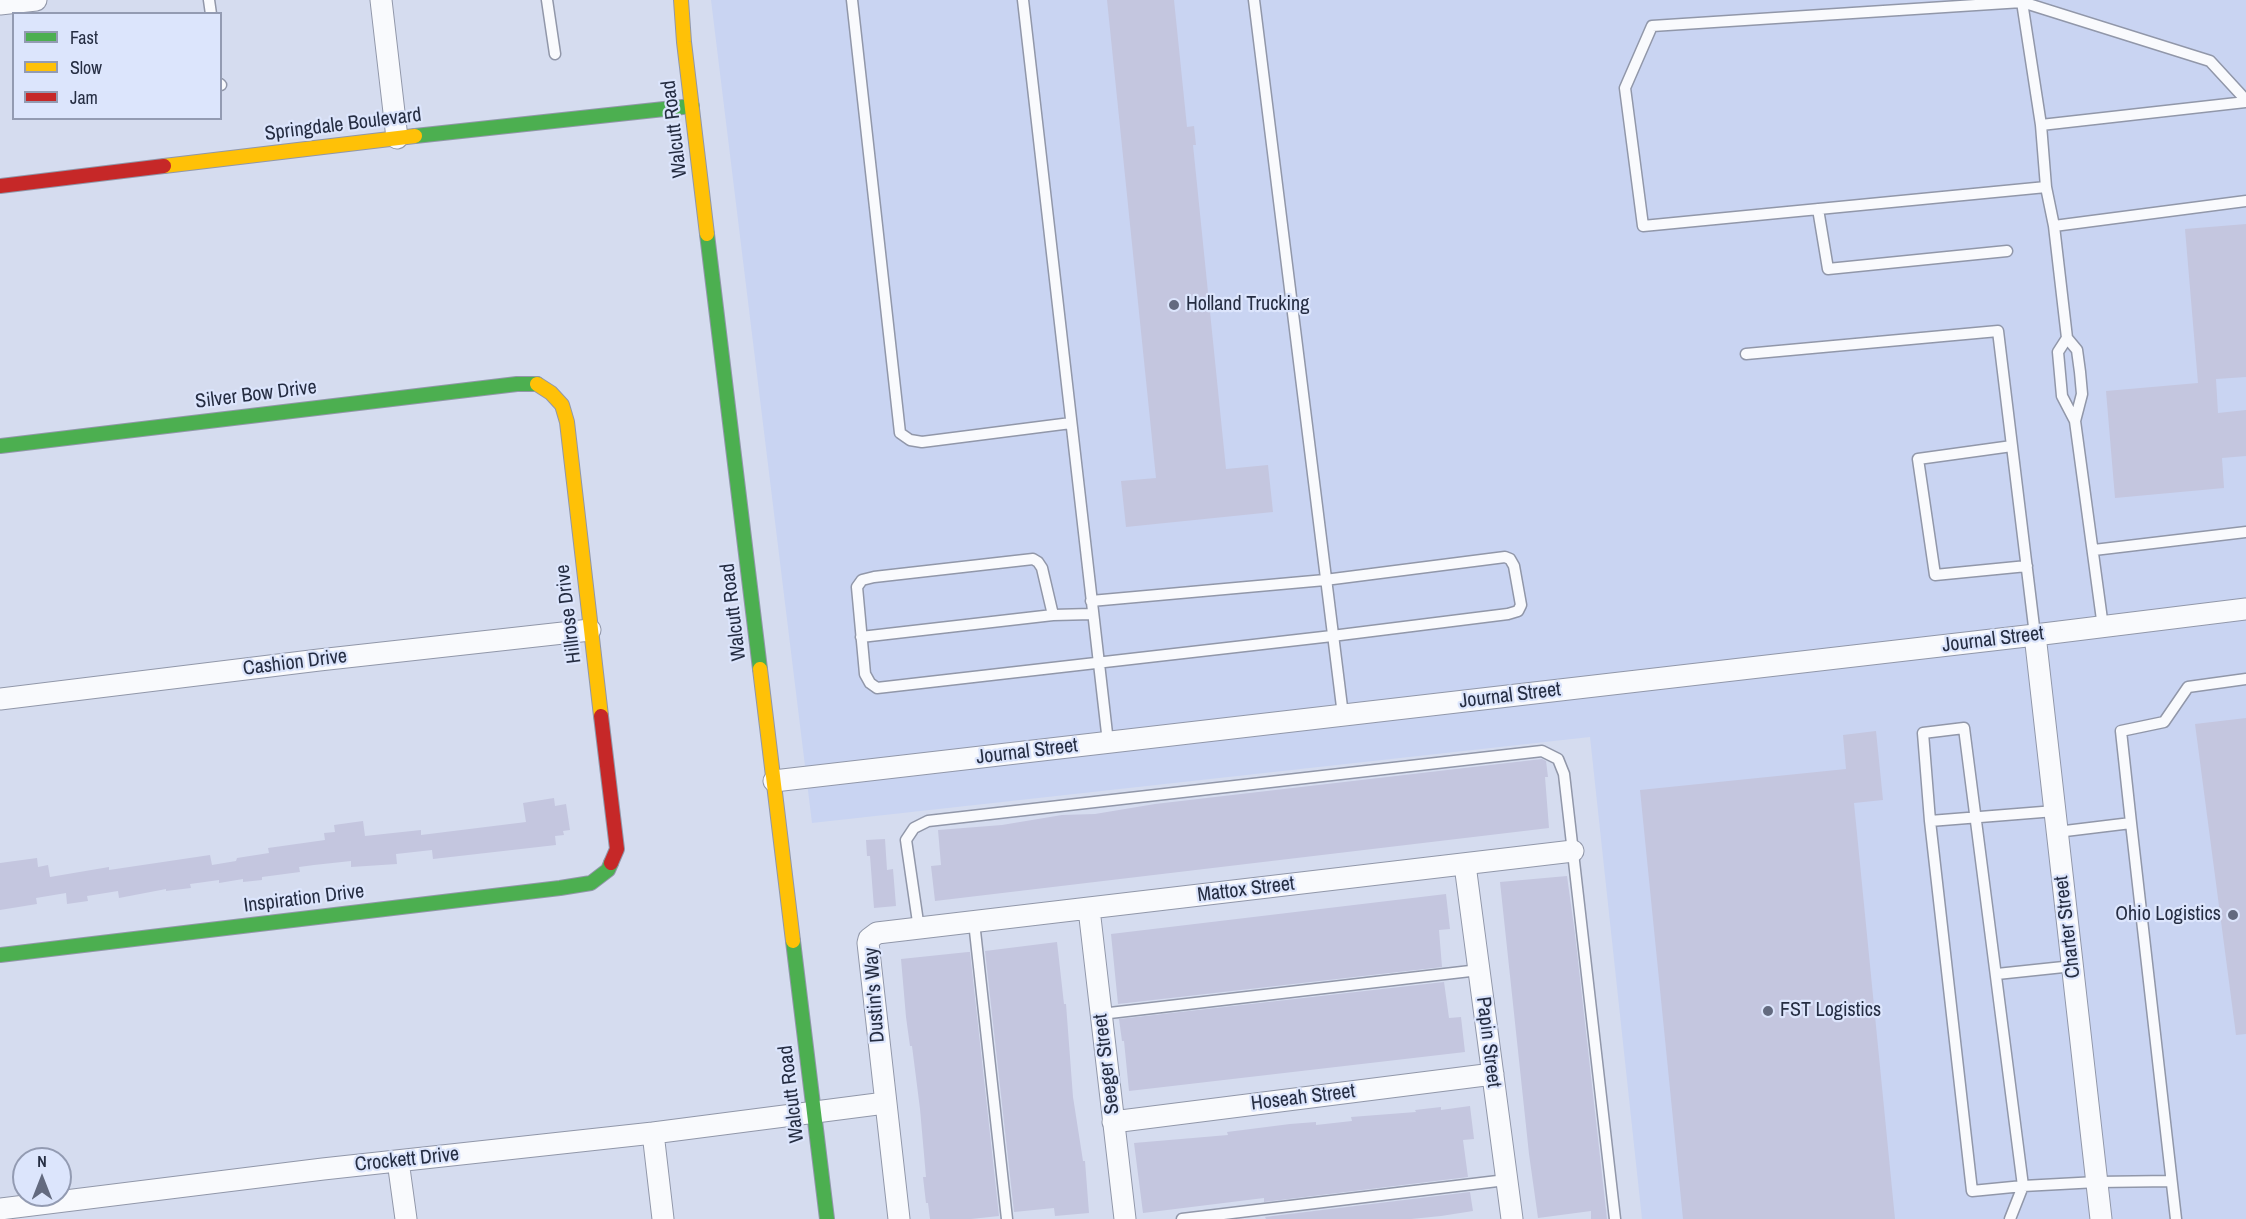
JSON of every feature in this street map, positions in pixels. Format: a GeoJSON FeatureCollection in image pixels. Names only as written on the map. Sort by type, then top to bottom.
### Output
{"type":"FeatureCollection","features":[{"type":"Feature","properties":{"kind":"street"},"geometry":{"type":"LineString","coordinates":[[0,4],[38,0]]}},
{"type":"Feature","properties":{"kind":"street"},"geometry":{"type":"LineString","coordinates":[[381,0],[397,138]]}},
{"type":"Feature","properties":{"kind":"street","name":"Walcutt Road"},"geometry":{"type":"LineString","coordinates":[[681,0],[827,1219]]}},
{"type":"Feature","properties":{"kind":"street","name":"Springdale Boulevard"},"geometry":{"type":"LineString","coordinates":[[0,186],[397,138],[692,106]]}},
{"type":"Feature","properties":{"kind":"street","name":"Hillrose Drive"},"geometry":{"type":"LineString","coordinates":[[517,384],[535,383],[551,393],[562,405],[567,422],[617,849],[608,870]]}},
{"type":"Feature","properties":{"kind":"street","name":"Silver Bow Drive"},"geometry":{"type":"LineString","coordinates":[[0,446],[517,384]]}},
{"type":"Feature","properties":{"kind":"street","name":"Journal Street"},"geometry":{"type":"LineString","coordinates":[[774,781],[2246,609]]}},
{"type":"Feature","properties":{"kind":"street","name":"Cashion Drive"},"geometry":{"type":"LineString","coordinates":[[0,699],[307,661],[590,630]]}},
{"type":"Feature","properties":{"kind":"street","name":"Charter Street"},"geometry":{"type":"LineString","coordinates":[[2035,635],[2101,1219]]}},
{"type":"Feature","properties":{"kind":"street","name":"Mattox Street"},"geometry":{"type":"LineString","coordinates":[[919,928],[1573,851]]}},
{"type":"Feature","properties":{"kind":"street","name":"Papin Street"},"geometry":{"type":"LineString","coordinates":[[1465,865],[1512,1219]]}},
{"type":"Feature","properties":{"kind":"street","name":"Inspiration Drive"},"geometry":{"type":"LineString","coordinates":[[0,955],[560,888],[591,883],[608,870]]}},
{"type":"Feature","properties":{"kind":"street","name":"Seeger Street"},"geometry":{"type":"LineString","coordinates":[[1089,909],[1125,1219]]}},
{"type":"Feature","properties":{"kind":"street","name":"Dustin's Way"},"geometry":{"type":"LineString","coordinates":[[899,1219],[868,943],[869,939],[877,933],[919,928]]}},
{"type":"Feature","properties":{"kind":"street","name":"Hoseah Street"},"geometry":{"type":"LineString","coordinates":[[1113,1122],[1492,1074]]}},
{"type":"Feature","properties":{"kind":"street"},"geometry":{"type":"LineString","coordinates":[[813,1112],[885,1102]]}},
{"type":"Feature","properties":{"kind":"street","name":"Crockett Drive"},"geometry":{"type":"LineString","coordinates":[[0,1209],[653,1133],[813,1112]]}},
{"type":"Feature","properties":{"kind":"street"},"geometry":{"type":"LineString","coordinates":[[653,1133],[663,1219]]}},
{"type":"Feature","properties":{"kind":"street"},"geometry":{"type":"LineString","coordinates":[[398,1161],[406,1219]]}},
{"type":"Feature","properties":{"kind":"lane"},"geometry":{"type":"LineString","coordinates":[[547,0],[555,54]]}},
{"type":"Feature","properties":{"kind":"lane"},"geometry":{"type":"LineString","coordinates":[[852,0],[900,433],[910,440],[922,442],[1071,423]]}},
{"type":"Feature","properties":{"kind":"lane"},"geometry":{"type":"LineString","coordinates":[[1023,0],[1108,742]]}},
{"type":"Feature","properties":{"kind":"lane"},"geometry":{"type":"LineString","coordinates":[[1254,0],[1343,715]]}},
{"type":"Feature","properties":{"kind":"lane"},"geometry":{"type":"LineString","coordinates":[[2022,2],[2041,125],[2046,187],[2054,226],[2067,338],[2077,350],[2080,372],[2082,394],[2075,421]]}},
{"type":"Feature","properties":{"kind":"lane"},"geometry":{"type":"LineString","coordinates":[[2046,187],[1643,226],[1625,88],[1652,26],[2022,2],[2210,61],[2246,101]]}},
{"type":"Feature","properties":{"kind":"lane"},"geometry":{"type":"LineString","coordinates":[[2041,125],[2246,101]]}},
{"type":"Feature","properties":{"kind":"lane"},"geometry":{"type":"LineString","coordinates":[[2054,226],[2246,201]]}},
{"type":"Feature","properties":{"kind":"lane"},"geometry":{"type":"LineString","coordinates":[[1818,209],[1828,269],[2007,251]]}},
{"type":"Feature","properties":{"kind":"lane"},"geometry":{"type":"LineString","coordinates":[[1746,354],[1998,331],[2035,635]]}},
{"type":"Feature","properties":{"kind":"lane"},"geometry":{"type":"LineString","coordinates":[[2067,338],[2058,352],[2062,396],[2075,421],[2103,627]]}},
{"type":"Feature","properties":{"kind":"lane"},"geometry":{"type":"LineString","coordinates":[[2012,446],[1918,459],[1935,575],[2027,566]]}},
{"type":"Feature","properties":{"kind":"lane"},"geometry":{"type":"LineString","coordinates":[[2094,550],[2246,532]]}},
{"type":"Feature","properties":{"kind":"lane"},"geometry":{"type":"LineString","coordinates":[[1053,615],[1042,568],[1033,559],[874,577],[862,580],[857,587],[865,674],[870,683],[877,688],[1508,614],[1518,611],[1521,605],[1514,566],[1506,557],[1325,580],[1091,601]]}},
{"type":"Feature","properties":{"kind":"lane"},"geometry":{"type":"LineString","coordinates":[[861,637],[1053,615],[1092,614]]}},
{"type":"Feature","properties":{"kind":"lane"},"geometry":{"type":"LineString","coordinates":[[2176,1219],[2121,731],[2164,722],[2188,687],[2246,679]]}},
{"type":"Feature","properties":{"kind":"lane"},"geometry":{"type":"LineString","coordinates":[[2010,1219],[2023,1186],[1964,728],[1923,733],[1930,821],[1972,1191],[2023,1186],[2097,1182],[2171,1181]]}},
{"type":"Feature","properties":{"kind":"lane"},"geometry":{"type":"LineString","coordinates":[[919,928],[906,840],[914,828],[928,821],[1542,751],[1558,759],[1564,774],[1615,1219]]}},
{"type":"Feature","properties":{"kind":"lane"},"geometry":{"type":"LineString","coordinates":[[1930,821],[1974,817],[2131,823]]}},
{"type":"Feature","properties":{"kind":"lane"},"geometry":{"type":"LineString","coordinates":[[974,922],[1008,1219]]}},
{"type":"Feature","properties":{"kind":"lane"},"geometry":{"type":"LineString","coordinates":[[1997,974],[2073,966]]}},
{"type":"Feature","properties":{"kind":"lane"},"geometry":{"type":"LineString","coordinates":[[1101,1014],[1479,970]]}},
{"type":"Feature","properties":{"kind":"lane"},"geometry":{"type":"LineString","coordinates":[[1182,1219],[1506,1180]]}},
{"type":"Feature","properties":{"kind":"shaded area"},"geometry":{"type":"Polygon","coordinates":[[[711,0],[2246,0],[2246,1219],[1642,1219],[1590,737],[812,823],[711,0]]]}},
{"type":"Feature","properties":{"kind":"building","name":"Holland Trucking"},"geometry":{"type":"Polygon","coordinates":[[[1107,0],[1174,0],[1187,127],[1194,126],[1196,145],[1193,145],[1226,469],[1268,465],[1273,512],[1126,527],[1121,481],[1156,478],[1107,0]]]}},
{"type":"Feature","properties":{"kind":"building"},"geometry":{"type":"Polygon","coordinates":[[[2246,224],[2246,377],[2216,379],[2218,413],[2246,410],[2246,456],[2222,458],[2224,488],[2115,498],[2106,391],[2198,383],[2185,229],[2246,224]]]}},
{"type":"Feature","properties":{"kind":"building","name":"Ohio Logistics"},"geometry":{"type":"Polygon","coordinates":[[[2246,718],[2246,1034],[2236,1035],[2195,724],[2246,718]]]}},
{"type":"Feature","properties":{"kind":"building","name":"FST Logistics"},"geometry":{"type":"Polygon","coordinates":[[[1876,731],[1883,800],[1854,803],[1895,1219],[1683,1219],[1640,790],[1846,769],[1843,735],[1876,731]]]}},
{"type":"Feature","properties":{"kind":"building"},"geometry":{"type":"Polygon","coordinates":[[[1542,759],[1546,761],[1548,777],[1545,777],[1549,828],[935,901],[931,866],[941,865],[938,830],[1002,825],[1062,815],[1095,814],[1155,804],[1542,759]]]}},
{"type":"Feature","properties":{"kind":"building"},"geometry":{"type":"Polygon","coordinates":[[[554,798],[555,806],[566,804],[570,830],[563,831],[564,835],[555,836],[556,845],[433,859],[432,850],[396,854],[397,864],[351,867],[351,861],[314,865],[299,867],[300,872],[262,877],[262,880],[243,882],[243,879],[219,883],[219,880],[190,884],[191,888],[166,891],[166,889],[119,898],[118,891],[87,896],[88,901],[67,904],[66,893],[36,898],[37,904],[0,910],[0,863],[37,858],[38,867],[48,865],[50,877],[109,867],[109,870],[210,855],[212,865],[269,853],[268,848],[325,840],[324,833],[335,832],[334,825],[363,821],[365,836],[421,830],[421,835],[526,822],[523,803],[554,798]]]}},
{"type":"Feature","properties":{"kind":"building"},"geometry":{"type":"Polygon","coordinates":[[[885,839],[887,870],[893,869],[896,906],[874,908],[870,856],[867,856],[866,840],[885,839]]]}},
{"type":"Feature","properties":{"kind":"building"},"geometry":{"type":"Polygon","coordinates":[[[1567,876],[1607,1219],[1591,1219],[1591,1211],[1538,1218],[1529,1154],[1500,882],[1567,876]]]}},
{"type":"Feature","properties":{"kind":"building"},"geometry":{"type":"Polygon","coordinates":[[[1446,894],[1450,929],[1439,930],[1442,967],[1118,1004],[1111,934],[1446,894]]]}},
{"type":"Feature","properties":{"kind":"building"},"geometry":{"type":"Polygon","coordinates":[[[1057,942],[1064,1004],[1066,1004],[1073,1097],[1083,1161],[1085,1161],[1089,1213],[1055,1216],[1054,1208],[1014,1212],[985,951],[1057,942]]]}},
{"type":"Feature","properties":{"kind":"building"},"geometry":{"type":"Polygon","coordinates":[[[970,952],[999,1216],[930,1219],[923,1177],[926,1177],[920,1109],[906,1017],[901,959],[970,952]]]}},
{"type":"Feature","properties":{"kind":"building"},"geometry":{"type":"Polygon","coordinates":[[[1444,982],[1449,1018],[1461,1017],[1465,1052],[1129,1091],[1124,1041],[1122,1041],[1119,1019],[1444,982]]]}},
{"type":"Feature","properties":{"kind":"building"},"geometry":{"type":"Polygon","coordinates":[[[1470,1106],[1474,1139],[1463,1140],[1468,1177],[1264,1202],[1264,1198],[1143,1213],[1134,1143],[1228,1135],[1227,1132],[1290,1124],[1316,1122],[1316,1125],[1352,1121],[1351,1117],[1470,1106]]]}},
{"type":"Feature","properties":{"kind":"building"},"geometry":{"type":"Polygon","coordinates":[[[1470,1192],[1473,1211],[1441,1216],[1411,1219],[1266,1219],[1265,1217],[1470,1192]]]}},
{"type":"Feature","properties":{"kind":"traffic: fast"},"geometry":{"type":"LineString","coordinates":[[415,136],[692,106]]}},
{"type":"Feature","properties":{"kind":"traffic: fast"},"geometry":{"type":"LineString","coordinates":[[707,234],[760,669]]}},
{"type":"Feature","properties":{"kind":"traffic: fast"},"geometry":{"type":"LineString","coordinates":[[0,446],[517,384],[537,384]]}},
{"type":"Feature","properties":{"kind":"traffic: fast"},"geometry":{"type":"LineString","coordinates":[[0,955],[560,888],[591,883],[608,870],[611,863]]}},
{"type":"Feature","properties":{"kind":"traffic: fast"},"geometry":{"type":"LineString","coordinates":[[793,941],[827,1219]]}},
{"type":"Feature","properties":{"kind":"traffic: slow"},"geometry":{"type":"LineString","coordinates":[[681,0],[707,234]]}},
{"type":"Feature","properties":{"kind":"traffic: slow"},"geometry":{"type":"LineString","coordinates":[[164,166],[415,136]]}},
{"type":"Feature","properties":{"kind":"traffic: slow"},"geometry":{"type":"LineString","coordinates":[[537,384],[551,393],[562,405],[567,422],[601,716]]}},
{"type":"Feature","properties":{"kind":"traffic: slow"},"geometry":{"type":"LineString","coordinates":[[760,669],[793,941]]}},
{"type":"Feature","properties":{"kind":"traffic: jam"},"geometry":{"type":"LineString","coordinates":[[0,186],[164,166]]}},
{"type":"Feature","properties":{"kind":"traffic: jam"},"geometry":{"type":"LineString","coordinates":[[601,716],[617,849],[611,863]]}},
{"type":"Feature","properties":{"kind":"place","name":"Holland Trucking"},"geometry":{"type":"Point","coordinates":[1174,305]}},
{"type":"Feature","properties":{"kind":"place","name":"Ohio Logistics"},"geometry":{"type":"Point","coordinates":[2233,915]}},
{"type":"Feature","properties":{"kind":"place","name":"FST Logistics"},"geometry":{"type":"Point","coordinates":[1768,1011]}}]}
